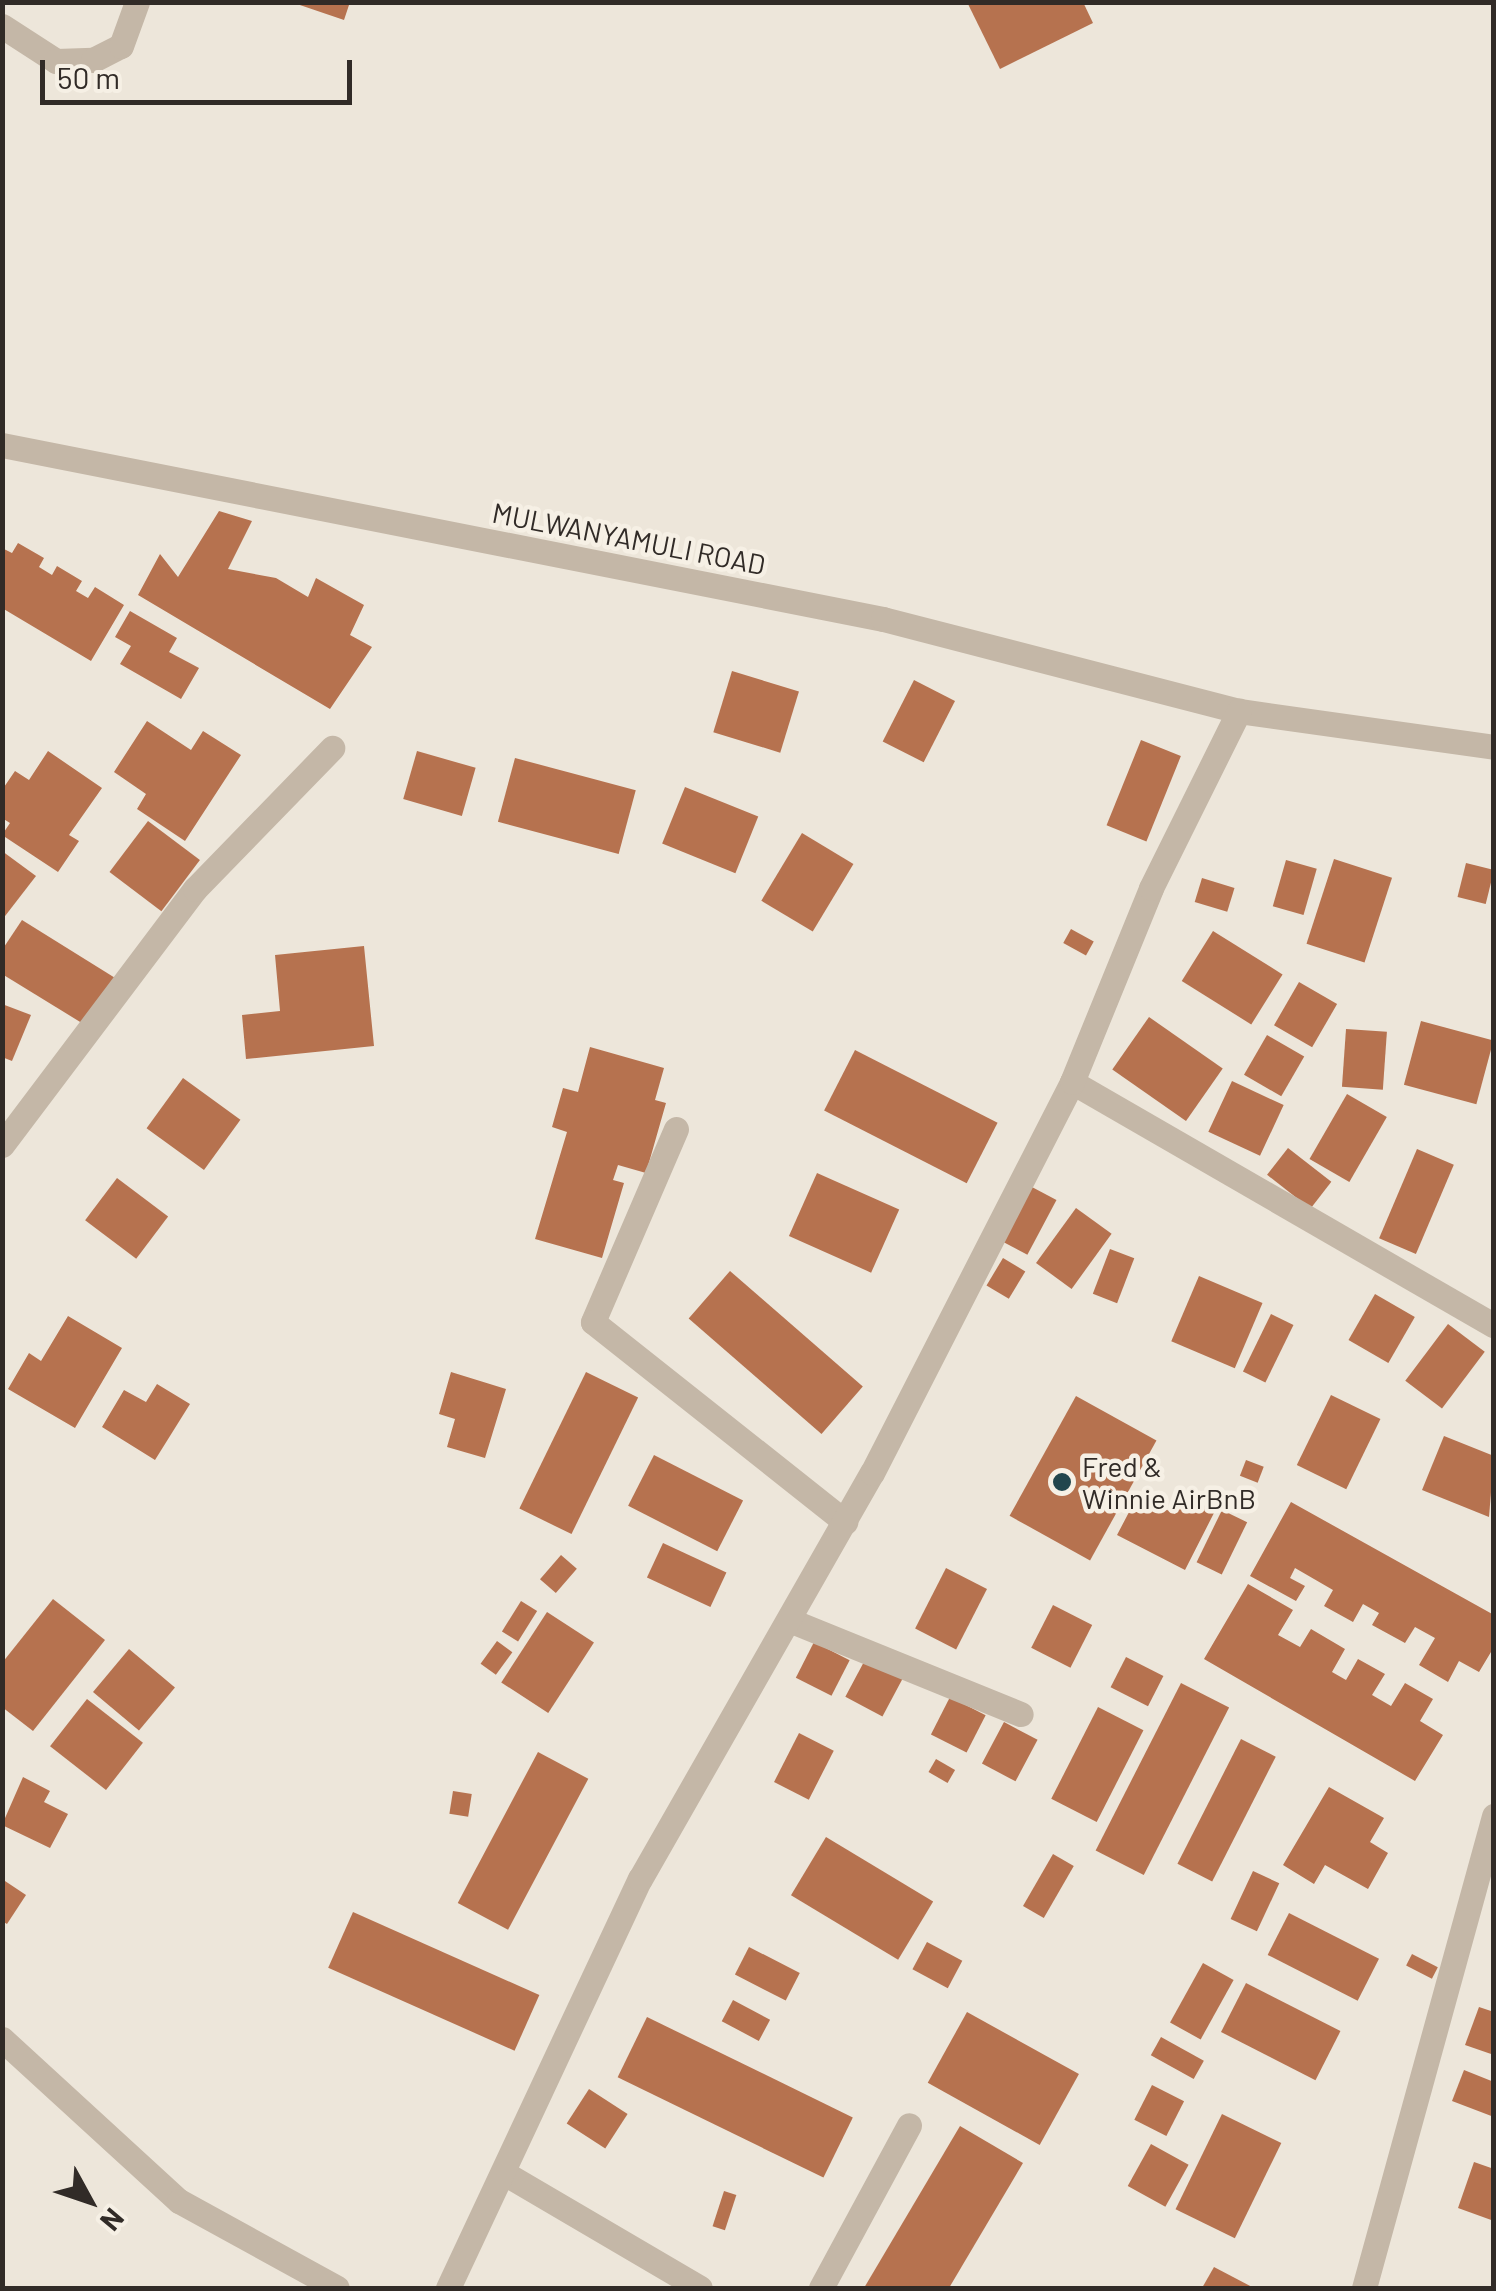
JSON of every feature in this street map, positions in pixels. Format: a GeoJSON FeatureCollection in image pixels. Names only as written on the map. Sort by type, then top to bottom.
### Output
{"type":"FeatureCollection","features":[{"type":"Feature","properties":{"kind":"street"},"geometry":{"type":"LineString","coordinates":[[2,26],[56,61],[92,60],[121,46],[137,2]]}},
{"type":"Feature","properties":{"kind":"street","name":"MULWANYAMULI ROAD"},"geometry":{"type":"LineString","coordinates":[[4,448],[883,619],[1239,711],[1494,748]]}},
{"type":"Feature","properties":{"kind":"street"},"geometry":{"type":"LineString","coordinates":[[448,2288],[640,1879],[845,1522],[1072,1082],[1151,888],[1239,711]]}},
{"type":"Feature","properties":{"kind":"street"},"geometry":{"type":"LineString","coordinates":[[2,1145],[195,889],[332,748]]}},
{"type":"Feature","properties":{"kind":"street"},"geometry":{"type":"LineString","coordinates":[[1072,1082],[1494,1326]]}},
{"type":"Feature","properties":{"kind":"street"},"geometry":{"type":"LineString","coordinates":[[676,1128],[593,1322],[845,1522]]}},
{"type":"Feature","properties":{"kind":"street"},"geometry":{"type":"LineString","coordinates":[[789,1620],[1021,1714]]}},
{"type":"Feature","properties":{"kind":"street"},"geometry":{"type":"LineString","coordinates":[[1364,2288],[1494,1816]]}},
{"type":"Feature","properties":{"kind":"street"},"geometry":{"type":"LineString","coordinates":[[2,2039],[180,2201],[337,2288]]}},
{"type":"Feature","properties":{"kind":"street"},"geometry":{"type":"LineString","coordinates":[[821,2288],[909,2125]]}},
{"type":"Feature","properties":{"kind":"street"},"geometry":{"type":"LineString","coordinates":[[504,2173],[700,2288]]}},
{"type":"Feature","properties":{"kind":"building"},"geometry":{"type":"Polygon","coordinates":[[[291,2],[350,2],[344,20],[291,2]]]}},
{"type":"Feature","properties":{"kind":"building"},"geometry":{"type":"Polygon","coordinates":[[[967,2],[1083,2],[1093,23],[1000,69],[967,2]]]}},
{"type":"Feature","properties":{"kind":"building"},"geometry":{"type":"Polygon","coordinates":[[[219,511],[252,521],[228,569],[276,578],[308,597],[316,578],[364,605],[350,635],[372,647],[330,709],[138,595],[160,554],[178,577],[219,511]]]}},
{"type":"Feature","properties":{"kind":"building"},"geometry":{"type":"Polygon","coordinates":[[[18,543],[44,558],[39,567],[52,575],[57,566],[82,581],[76,591],[88,598],[95,587],[124,605],[91,661],[2,608],[2,548],[12,553],[18,543]]]}},
{"type":"Feature","properties":{"kind":"building"},"geometry":{"type":"Polygon","coordinates":[[[130,611],[177,638],[169,652],[199,668],[181,699],[120,664],[131,646],[115,637],[130,611]]]}},
{"type":"Feature","properties":{"kind":"building"},"geometry":{"type":"Polygon","coordinates":[[[732,671],[799,691],[780,753],[713,732],[732,671]]]}},
{"type":"Feature","properties":{"kind":"building"},"geometry":{"type":"Polygon","coordinates":[[[914,680],[955,701],[924,762],[883,741],[914,680]]]}},
{"type":"Feature","properties":{"kind":"building"},"geometry":{"type":"Polygon","coordinates":[[[147,721],[191,750],[203,731],[241,755],[185,841],[137,809],[146,794],[114,772],[147,721]]]}},
{"type":"Feature","properties":{"kind":"building"},"geometry":{"type":"Polygon","coordinates":[[[1141,740],[1181,756],[1146,841],[1107,825],[1141,740]]]}},
{"type":"Feature","properties":{"kind":"building"},"geometry":{"type":"Polygon","coordinates":[[[48,751],[102,788],[69,835],[79,841],[58,872],[2,835],[10,823],[2,818],[2,790],[15,771],[29,780],[48,751]]]}},
{"type":"Feature","properties":{"kind":"building"},"geometry":{"type":"Polygon","coordinates":[[[417,751],[476,768],[462,816],[403,799],[417,751]]]}},
{"type":"Feature","properties":{"kind":"building"},"geometry":{"type":"Polygon","coordinates":[[[515,758],[636,790],[619,854],[498,822],[515,758]]]}},
{"type":"Feature","properties":{"kind":"building"},"geometry":{"type":"Polygon","coordinates":[[[685,787],[758,817],[735,873],[662,844],[685,787]]]}},
{"type":"Feature","properties":{"kind":"building"},"geometry":{"type":"Polygon","coordinates":[[[148,821],[200,860],[161,911],[109,872],[148,821]]]}},
{"type":"Feature","properties":{"kind":"building"},"geometry":{"type":"Polygon","coordinates":[[[802,833],[853,864],[813,932],[761,901],[802,833]]]}},
{"type":"Feature","properties":{"kind":"building"},"geometry":{"type":"Polygon","coordinates":[[[2,851],[36,876],[2,920],[2,851]]]}},
{"type":"Feature","properties":{"kind":"building"},"geometry":{"type":"Polygon","coordinates":[[[1334,859],[1392,878],[1365,962],[1306,944],[1334,859]]]}},
{"type":"Feature","properties":{"kind":"building"},"geometry":{"type":"Polygon","coordinates":[[[1286,860],[1317,869],[1304,915],[1273,906],[1286,860]]]}},
{"type":"Feature","properties":{"kind":"building"},"geometry":{"type":"Polygon","coordinates":[[[1466,863],[1494,870],[1486,904],[1458,897],[1466,863]]]}},
{"type":"Feature","properties":{"kind":"building"},"geometry":{"type":"Polygon","coordinates":[[[1202,878],[1235,888],[1227,912],[1195,902],[1202,878]]]}},
{"type":"Feature","properties":{"kind":"building"},"geometry":{"type":"Polygon","coordinates":[[[22,920],[120,981],[90,1028],[2,974],[2,950],[22,920]]]}},
{"type":"Feature","properties":{"kind":"building"},"geometry":{"type":"Polygon","coordinates":[[[1071,929],[1094,942],[1086,956],[1063,943],[1071,929]]]}},
{"type":"Feature","properties":{"kind":"building"},"geometry":{"type":"Polygon","coordinates":[[[1213,931],[1283,974],[1251,1024],[1182,981],[1213,931]]]}},
{"type":"Feature","properties":{"kind":"building"},"geometry":{"type":"Polygon","coordinates":[[[364,946],[374,1046],[246,1059],[242,1015],[280,1011],[275,955],[364,946]]]}},
{"type":"Feature","properties":{"kind":"building"},"geometry":{"type":"Polygon","coordinates":[[[1299,982],[1337,1004],[1312,1047],[1274,1025],[1299,982]]]}},
{"type":"Feature","properties":{"kind":"building"},"geometry":{"type":"Polygon","coordinates":[[[2,1004],[31,1015],[12,1061],[2,1057],[2,1004]]]}},
{"type":"Feature","properties":{"kind":"building"},"geometry":{"type":"Polygon","coordinates":[[[1149,1017],[1223,1069],[1186,1121],[1112,1069],[1149,1017]]]}},
{"type":"Feature","properties":{"kind":"building"},"geometry":{"type":"Polygon","coordinates":[[[1421,1021],[1493,1040],[1476,1104],[1404,1085],[1421,1021]]]}},
{"type":"Feature","properties":{"kind":"building"},"geometry":{"type":"Polygon","coordinates":[[[1346,1029],[1387,1032],[1383,1090],[1342,1087],[1346,1029]]]}},
{"type":"Feature","properties":{"kind":"building"},"geometry":{"type":"Polygon","coordinates":[[[1267,1035],[1304,1056],[1281,1096],[1244,1075],[1267,1035]]]}},
{"type":"Feature","properties":{"kind":"building"},"geometry":{"type":"Polygon","coordinates":[[[590,1047],[664,1068],[655,1100],[666,1103],[646,1173],[618,1165],[613,1180],[624,1183],[602,1258],[535,1239],[567,1132],[552,1127],[563,1088],[578,1092],[590,1047]]]}},
{"type":"Feature","properties":{"kind":"building"},"geometry":{"type":"Polygon","coordinates":[[[855,1050],[998,1123],[967,1183],[824,1111],[855,1050]]]}},
{"type":"Feature","properties":{"kind":"building"},"geometry":{"type":"Polygon","coordinates":[[[183,1078],[240,1120],[204,1170],[147,1128],[183,1078]]]}},
{"type":"Feature","properties":{"kind":"building"},"geometry":{"type":"Polygon","coordinates":[[[1232,1081],[1284,1105],[1260,1156],[1208,1132],[1232,1081]]]}},
{"type":"Feature","properties":{"kind":"building"},"geometry":{"type":"Polygon","coordinates":[[[1347,1094],[1387,1117],[1349,1182],[1310,1159],[1347,1094]]]}},
{"type":"Feature","properties":{"kind":"building"},"geometry":{"type":"Polygon","coordinates":[[[1288,1148],[1331,1182],[1310,1209],[1267,1175],[1288,1148]]]}},
{"type":"Feature","properties":{"kind":"building"},"geometry":{"type":"Polygon","coordinates":[[[1417,1149],[1454,1165],[1416,1254],[1379,1238],[1417,1149]]]}},
{"type":"Feature","properties":{"kind":"building"},"geometry":{"type":"Polygon","coordinates":[[[817,1173],[899,1210],[871,1273],[789,1236],[817,1173]]]}},
{"type":"Feature","properties":{"kind":"building"},"geometry":{"type":"Polygon","coordinates":[[[117,1178],[168,1217],[136,1259],[85,1220],[117,1178]]]}},
{"type":"Feature","properties":{"kind":"building"},"geometry":{"type":"Polygon","coordinates":[[[1030,1186],[1056,1200],[1027,1255],[1001,1241],[1030,1186]]]}},
{"type":"Feature","properties":{"kind":"building"},"geometry":{"type":"Polygon","coordinates":[[[1076,1208],[1112,1234],[1072,1289],[1036,1263],[1076,1208]]]}},
{"type":"Feature","properties":{"kind":"building"},"geometry":{"type":"Polygon","coordinates":[[[1110,1249],[1134,1258],[1117,1303],[1093,1294],[1110,1249]]]}},
{"type":"Feature","properties":{"kind":"building"},"geometry":{"type":"Polygon","coordinates":[[[1003,1258],[1025,1271],[1009,1299],[987,1285],[1003,1258]]]}},
{"type":"Feature","properties":{"kind":"building"},"geometry":{"type":"Polygon","coordinates":[[[730,1271],[863,1386],[821,1434],[689,1319],[730,1271]]]}},
{"type":"Feature","properties":{"kind":"building"},"geometry":{"type":"Polygon","coordinates":[[[1199,1276],[1263,1303],[1235,1368],[1171,1341],[1199,1276]]]}},
{"type":"Feature","properties":{"kind":"building"},"geometry":{"type":"Polygon","coordinates":[[[1375,1294],[1415,1317],[1388,1363],[1348,1340],[1375,1294]]]}},
{"type":"Feature","properties":{"kind":"building"},"geometry":{"type":"Polygon","coordinates":[[[1271,1314],[1293,1325],[1265,1382],[1243,1372],[1271,1314]]]}},
{"type":"Feature","properties":{"kind":"building"},"geometry":{"type":"Polygon","coordinates":[[[68,1316],[122,1348],[75,1428],[8,1389],[29,1353],[41,1361],[68,1316]]]}},
{"type":"Feature","properties":{"kind":"building"},"geometry":{"type":"Polygon","coordinates":[[[1448,1324],[1485,1352],[1442,1408],[1405,1381],[1448,1324]]]}},
{"type":"Feature","properties":{"kind":"building"},"geometry":{"type":"Polygon","coordinates":[[[451,1372],[506,1389],[485,1458],[447,1447],[455,1419],[439,1414],[451,1372]]]}},
{"type":"Feature","properties":{"kind":"building"},"geometry":{"type":"Polygon","coordinates":[[[586,1372],[638,1397],[571,1534],[519,1509],[586,1372]]]}},
{"type":"Feature","properties":{"kind":"building"},"geometry":{"type":"Polygon","coordinates":[[[157,1384],[190,1404],[155,1460],[102,1427],[124,1390],[146,1402],[157,1384]]]}},
{"type":"Feature","properties":{"kind":"building"},"geometry":{"type":"Polygon","coordinates":[[[1331,1395],[1380,1419],[1346,1489],[1297,1465],[1331,1395]]]}},
{"type":"Feature","properties":{"kind":"building"},"geometry":{"type":"Polygon","coordinates":[[[1076,1396],[1156,1441],[1090,1560],[1010,1516],[1076,1396]]]}},
{"type":"Feature","properties":{"kind":"building"},"geometry":{"type":"Polygon","coordinates":[[[1444,1436],[1494,1456],[1489,1517],[1422,1490],[1444,1436]]]}},
{"type":"Feature","properties":{"kind":"building"},"geometry":{"type":"Polygon","coordinates":[[[654,1455],[743,1500],[717,1551],[628,1506],[654,1455]]]}},
{"type":"Feature","properties":{"kind":"building"},"geometry":{"type":"Polygon","coordinates":[[[1246,1460],[1264,1467],[1258,1483],[1240,1476],[1246,1460]]]}},
{"type":"Feature","properties":{"kind":"building"},"geometry":{"type":"Polygon","coordinates":[[[1138,1495],[1175,1514],[1184,1495],[1215,1511],[1185,1570],[1117,1535],[1138,1495]]]}},
{"type":"Feature","properties":{"kind":"building"},"geometry":{"type":"Polygon","coordinates":[[[1291,1502],[1494,1615],[1494,1647],[1479,1672],[1459,1661],[1448,1682],[1419,1665],[1435,1638],[1415,1627],[1405,1643],[1372,1625],[1379,1613],[1363,1604],[1353,1622],[1324,1606],[1333,1590],[1295,1568],[1290,1578],[1305,1586],[1296,1601],[1250,1576],[1291,1502]]]}},
{"type":"Feature","properties":{"kind":"building"},"geometry":{"type":"Polygon","coordinates":[[[1222,1510],[1247,1522],[1222,1574],[1197,1562],[1222,1510]]]}},
{"type":"Feature","properties":{"kind":"building"},"geometry":{"type":"Polygon","coordinates":[[[663,1543],[726,1573],[710,1607],[647,1577],[663,1543]]]}},
{"type":"Feature","properties":{"kind":"building"},"geometry":{"type":"Polygon","coordinates":[[[561,1555],[577,1569],[556,1593],[540,1579],[561,1555]]]}},
{"type":"Feature","properties":{"kind":"building"},"geometry":{"type":"Polygon","coordinates":[[[946,1568],[987,1589],[956,1649],[915,1629],[946,1568]]]}},
{"type":"Feature","properties":{"kind":"building"},"geometry":{"type":"Polygon","coordinates":[[[1248,1584],[1293,1610],[1278,1635],[1300,1647],[1311,1629],[1345,1649],[1332,1672],[1346,1680],[1358,1659],[1385,1674],[1372,1695],[1391,1706],[1405,1683],[1433,1699],[1420,1721],[1443,1735],[1415,1781],[1204,1659],[1248,1584]]]}},
{"type":"Feature","properties":{"kind":"building"},"geometry":{"type":"Polygon","coordinates":[[[53,1599],[105,1640],[33,1731],[2,1707],[2,1663],[53,1599]]]}},
{"type":"Feature","properties":{"kind":"building"},"geometry":{"type":"Polygon","coordinates":[[[521,1601],[537,1611],[518,1642],[502,1632],[521,1601]]]}},
{"type":"Feature","properties":{"kind":"building"},"geometry":{"type":"Polygon","coordinates":[[[1053,1605],[1092,1625],[1070,1668],[1031,1648],[1053,1605]]]}},
{"type":"Feature","properties":{"kind":"building"},"geometry":{"type":"Polygon","coordinates":[[[547,1612],[594,1642],[548,1713],[501,1682],[547,1612]]]}},
{"type":"Feature","properties":{"kind":"building"},"geometry":{"type":"Polygon","coordinates":[[[497,1641],[512,1652],[496,1675],[481,1664],[497,1641]]]}},
{"type":"Feature","properties":{"kind":"building"},"geometry":{"type":"Polygon","coordinates":[[[814,1642],[850,1660],[831,1696],[796,1678],[814,1642]]]}},
{"type":"Feature","properties":{"kind":"building"},"geometry":{"type":"Polygon","coordinates":[[[129,1649],[175,1688],[139,1730],[93,1692],[129,1649]]]}},
{"type":"Feature","properties":{"kind":"building"},"geometry":{"type":"Polygon","coordinates":[[[1126,1657],[1163,1676],[1148,1706],[1111,1687],[1126,1657]]]}},
{"type":"Feature","properties":{"kind":"building"},"geometry":{"type":"Polygon","coordinates":[[[866,1658],[903,1678],[882,1717],[845,1697],[866,1658]]]}},
{"type":"Feature","properties":{"kind":"building"},"geometry":{"type":"Polygon","coordinates":[[[1181,1683],[1229,1708],[1144,1875],[1096,1851],[1181,1683]]]}},
{"type":"Feature","properties":{"kind":"building"},"geometry":{"type":"Polygon","coordinates":[[[950,1697],[986,1715],[967,1753],[931,1734],[950,1697]]]}},
{"type":"Feature","properties":{"kind":"building"},"geometry":{"type":"Polygon","coordinates":[[[87,1699],[143,1743],[106,1790],[50,1746],[87,1699]]]}},
{"type":"Feature","properties":{"kind":"building"},"geometry":{"type":"Polygon","coordinates":[[[1098,1707],[1143,1730],[1097,1822],[1051,1799],[1098,1707]]]}},
{"type":"Feature","properties":{"kind":"building"},"geometry":{"type":"Polygon","coordinates":[[[1004,1722],[1038,1740],[1015,1781],[982,1763],[1004,1722]]]}},
{"type":"Feature","properties":{"kind":"building"},"geometry":{"type":"Polygon","coordinates":[[[799,1733],[834,1751],[809,1800],[774,1782],[799,1733]]]}},
{"type":"Feature","properties":{"kind":"building"},"geometry":{"type":"Polygon","coordinates":[[[1241,1739],[1276,1757],[1212,1881],[1177,1864],[1241,1739]]]}},
{"type":"Feature","properties":{"kind":"building"},"geometry":{"type":"Polygon","coordinates":[[[538,1752],[588,1779],[508,1930],[458,1903],[538,1752]]]}},
{"type":"Feature","properties":{"kind":"building"},"geometry":{"type":"Polygon","coordinates":[[[936,1759],[955,1770],[948,1783],[928,1772],[936,1759]]]}},
{"type":"Feature","properties":{"kind":"building"},"geometry":{"type":"Polygon","coordinates":[[[23,1777],[50,1791],[44,1802],[68,1814],[50,1848],[2,1825],[23,1777]]]}},
{"type":"Feature","properties":{"kind":"building"},"geometry":{"type":"Polygon","coordinates":[[[1329,1787],[1384,1818],[1370,1842],[1388,1853],[1368,1889],[1325,1865],[1314,1884],[1283,1865],[1329,1787]]]}},
{"type":"Feature","properties":{"kind":"building"},"geometry":{"type":"Polygon","coordinates":[[[453,1791],[472,1794],[468,1817],[449,1814],[453,1791]]]}},
{"type":"Feature","properties":{"kind":"building"},"geometry":{"type":"Polygon","coordinates":[[[826,1837],[933,1901],[898,1960],[791,1895],[826,1837]]]}},
{"type":"Feature","properties":{"kind":"building"},"geometry":{"type":"Polygon","coordinates":[[[1053,1854],[1074,1866],[1044,1918],[1023,1906],[1053,1854]]]}},
{"type":"Feature","properties":{"kind":"building"},"geometry":{"type":"Polygon","coordinates":[[[1253,1871],[1279,1883],[1257,1931],[1231,1919],[1253,1871]]]}},
{"type":"Feature","properties":{"kind":"building"},"geometry":{"type":"Polygon","coordinates":[[[2,1879],[26,1895],[7,1924],[2,1921],[2,1879]]]}},
{"type":"Feature","properties":{"kind":"building"},"geometry":{"type":"Polygon","coordinates":[[[353,1912],[539,1995],[515,2051],[328,1968],[353,1912]]]}},
{"type":"Feature","properties":{"kind":"building"},"geometry":{"type":"Polygon","coordinates":[[[1289,1913],[1379,1959],[1358,2001],[1268,1955],[1289,1913]]]}},
{"type":"Feature","properties":{"kind":"building"},"geometry":{"type":"Polygon","coordinates":[[[927,1942],[962,1961],[948,1988],[912,1969],[927,1942]]]}},
{"type":"Feature","properties":{"kind":"building"},"geometry":{"type":"Polygon","coordinates":[[[749,1947],[800,1973],[786,2000],[735,1975],[749,1947]]]}},
{"type":"Feature","properties":{"kind":"building"},"geometry":{"type":"Polygon","coordinates":[[[1412,1954],[1438,1967],[1432,1979],[1406,1966],[1412,1954]]]}},
{"type":"Feature","properties":{"kind":"building"},"geometry":{"type":"Polygon","coordinates":[[[1203,1963],[1234,1980],[1201,2039],[1170,2022],[1203,1963]]]}},
{"type":"Feature","properties":{"kind":"building"},"geometry":{"type":"Polygon","coordinates":[[[1246,1983],[1340,2031],[1315,2080],[1221,2032],[1246,1983]]]}},
{"type":"Feature","properties":{"kind":"building"},"geometry":{"type":"Polygon","coordinates":[[[733,2000],[770,2020],[759,2041],[722,2021],[733,2000]]]}},
{"type":"Feature","properties":{"kind":"building"},"geometry":{"type":"Polygon","coordinates":[[[1479,2007],[1494,2012],[1494,2055],[1465,2045],[1479,2007]]]}},
{"type":"Feature","properties":{"kind":"building"},"geometry":{"type":"Polygon","coordinates":[[[967,2012],[1079,2074],[1040,2145],[928,2083],[967,2012]]]}},
{"type":"Feature","properties":{"kind":"building"},"geometry":{"type":"Polygon","coordinates":[[[647,2017],[853,2117],[823,2178],[618,2077],[647,2017]]]}},
{"type":"Feature","properties":{"kind":"building"},"geometry":{"type":"Polygon","coordinates":[[[1161,2037],[1204,2061],[1194,2079],[1151,2055],[1161,2037]]]}},
{"type":"Feature","properties":{"kind":"building"},"geometry":{"type":"Polygon","coordinates":[[[1464,2070],[1494,2082],[1494,2117],[1452,2101],[1464,2070]]]}},
{"type":"Feature","properties":{"kind":"building"},"geometry":{"type":"Polygon","coordinates":[[[1152,2085],[1184,2101],[1166,2136],[1134,2120],[1152,2085]]]}},
{"type":"Feature","properties":{"kind":"building"},"geometry":{"type":"Polygon","coordinates":[[[589,2089],[628,2114],[605,2148],[567,2123],[589,2089]]]}},
{"type":"Feature","properties":{"kind":"building"},"geometry":{"type":"Polygon","coordinates":[[[1222,2114],[1281,2143],[1235,2238],[1176,2209],[1222,2114]]]}},
{"type":"Feature","properties":{"kind":"building"},"geometry":{"type":"Polygon","coordinates":[[[960,2126],[1023,2163],[949,2288],[864,2288],[960,2126]]]}},
{"type":"Feature","properties":{"kind":"building"},"geometry":{"type":"Polygon","coordinates":[[[1151,2144],[1189,2165],[1165,2207],[1128,2186],[1151,2144]]]}},
{"type":"Feature","properties":{"kind":"building"},"geometry":{"type":"Polygon","coordinates":[[[1474,2162],[1494,2169],[1494,2221],[1458,2208],[1474,2162]]]}},
{"type":"Feature","properties":{"kind":"building"},"geometry":{"type":"Polygon","coordinates":[[[724,2191],[736,2195],[725,2230],[713,2226],[724,2191]]]}},
{"type":"Feature","properties":{"kind":"building"},"geometry":{"type":"Polygon","coordinates":[[[1214,2267],[1254,2288],[1202,2288],[1214,2267]]]}},
{"type":"Feature","properties":{"kind":"place","name":"Fred & Winnie AirBnB"},"geometry":{"type":"Point","coordinates":[1062,1482]}}]}
